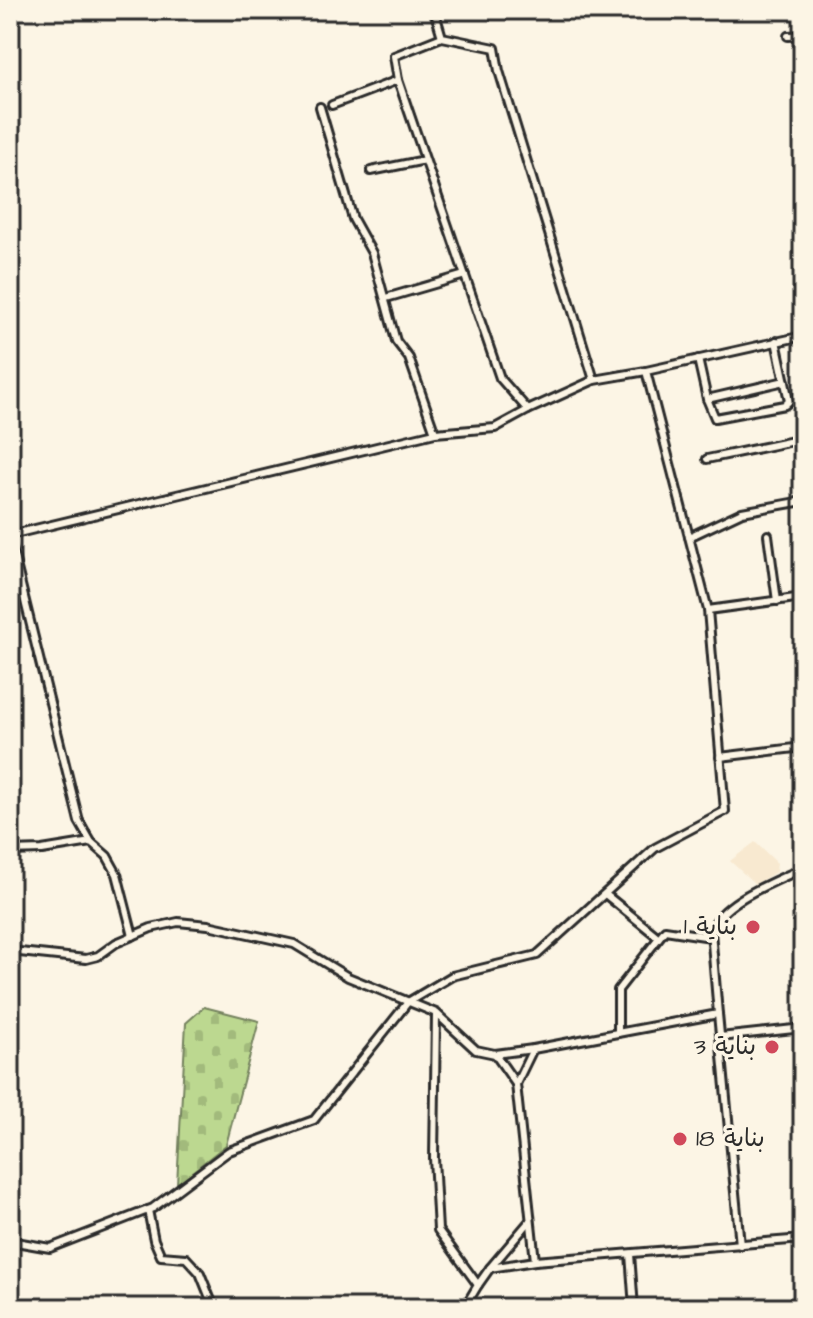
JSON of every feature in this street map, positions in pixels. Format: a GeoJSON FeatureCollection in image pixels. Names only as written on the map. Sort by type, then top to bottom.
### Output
{"type":"FeatureCollection","features":[{"type":"Feature","properties":{"kind":"street"},"geometry":{"type":"LineString","coordinates":[[434,10],[442,37]]}},
{"type":"Feature","properties":{"kind":"street"},"geometry":{"type":"LineString","coordinates":[[788,36],[803,35]]}},
{"type":"Feature","properties":{"kind":"street"},"geometry":{"type":"LineString","coordinates":[[528,410],[500,378],[398,80],[394,56],[442,37],[495,48],[499,71],[594,380]]}},
{"type":"Feature","properties":{"kind":"street"},"geometry":{"type":"LineString","coordinates":[[332,105],[398,80]]}},
{"type":"Feature","properties":{"kind":"street"},"geometry":{"type":"LineString","coordinates":[[320,107],[353,219],[372,253],[396,341],[409,358],[435,433]]}},
{"type":"Feature","properties":{"kind":"street"},"geometry":{"type":"LineString","coordinates":[[371,171],[425,160]]}},
{"type":"Feature","properties":{"kind":"street"},"geometry":{"type":"LineString","coordinates":[[386,298],[465,275]]}},
{"type":"Feature","properties":{"kind":"street"},"geometry":{"type":"LineString","coordinates":[[133,936],[117,874],[107,856],[91,842],[79,821],[10,538],[435,433],[495,428],[594,380],[803,336]]}},
{"type":"Feature","properties":{"kind":"street"},"geometry":{"type":"LineString","coordinates":[[698,359],[707,399],[715,418],[785,405],[789,401],[776,341]]}},
{"type":"Feature","properties":{"kind":"street"},"geometry":{"type":"LineString","coordinates":[[10,1241],[50,1248],[148,1210],[229,1151],[314,1120],[408,1002],[452,976],[537,955],[655,848],[725,811],[708,610],[646,371]]}},
{"type":"Feature","properties":{"kind":"street"},"geometry":{"type":"LineString","coordinates":[[707,399],[785,381]]}},
{"type":"Feature","properties":{"kind":"street"},"geometry":{"type":"LineString","coordinates":[[707,459],[803,439]]}},
{"type":"Feature","properties":{"kind":"street"},"geometry":{"type":"LineString","coordinates":[[689,537],[742,512],[803,501]]}},
{"type":"Feature","properties":{"kind":"street"},"geometry":{"type":"LineString","coordinates":[[768,535],[777,601]]}},
{"type":"Feature","properties":{"kind":"street"},"geometry":{"type":"LineString","coordinates":[[708,610],[803,597]]}},
{"type":"Feature","properties":{"kind":"street"},"geometry":{"type":"LineString","coordinates":[[793,599],[803,606]]}},
{"type":"Feature","properties":{"kind":"street"},"geometry":{"type":"LineString","coordinates":[[720,757],[803,747]]}},
{"type":"Feature","properties":{"kind":"street"},"geometry":{"type":"LineString","coordinates":[[10,851],[42,850],[91,842]]}},
{"type":"Feature","properties":{"kind":"street"},"geometry":{"type":"LineString","coordinates":[[740,1245],[711,937],[714,922],[731,905],[803,868]]}},
{"type":"Feature","properties":{"kind":"street"},"geometry":{"type":"LineString","coordinates":[[605,894],[658,937]]}},
{"type":"Feature","properties":{"kind":"street"},"geometry":{"type":"LineString","coordinates":[[10,951],[86,959],[98,956],[151,928],[178,922],[276,939],[294,944],[348,977],[436,1013],[476,1050],[495,1054],[718,1014]]}},
{"type":"Feature","properties":{"kind":"street"},"geometry":{"type":"LineString","coordinates":[[618,1033],[618,990],[658,937],[667,928],[711,937]]}},
{"type":"Feature","properties":{"kind":"street"},"geometry":{"type":"LineString","coordinates":[[436,1013],[434,1158],[438,1230],[478,1285]]}},
{"type":"Feature","properties":{"kind":"street"},"geometry":{"type":"LineString","coordinates":[[720,1037],[803,1028]]}},
{"type":"Feature","properties":{"kind":"street"},"geometry":{"type":"LineString","coordinates":[[516,1084],[533,1049]]}},
{"type":"Feature","properties":{"kind":"street"},"geometry":{"type":"LineString","coordinates":[[495,1054],[516,1084],[535,1261]]}},
{"type":"Feature","properties":{"kind":"street"},"geometry":{"type":"LineString","coordinates":[[148,1210],[161,1256],[186,1258],[200,1273],[214,1308]]}},
{"type":"Feature","properties":{"kind":"street"},"geometry":{"type":"LineString","coordinates":[[462,1308],[490,1268],[529,1222]]}},
{"type":"Feature","properties":{"kind":"street"},"geometry":{"type":"LineString","coordinates":[[490,1268],[535,1261],[803,1239]]}},
{"type":"Feature","properties":{"kind":"street"},"geometry":{"type":"LineString","coordinates":[[630,1254],[634,1308]]}},
{"type":"Feature","properties":{"kind":"street"},"geometry":{"type":"LineString","coordinates":[[469,1300],[477,1308]]}},
{"type":"Feature","properties":{"kind":"shaded area"},"geometry":{"type":"Polygon","coordinates":[[[755,842],[777,863],[776,872],[755,884],[730,861],[755,842]]]}},
{"type":"Feature","properties":{"kind":"green space"},"geometry":{"type":"Polygon","coordinates":[[[204,1007],[259,1021],[226,1145],[177,1184],[186,1023],[204,1007]]]}},
{"type":"Feature","properties":{"kind":"place","name":"بناية 1"},"geometry":{"type":"Point","coordinates":[753,927]}},
{"type":"Feature","properties":{"kind":"place","name":"بناية 3"},"geometry":{"type":"Point","coordinates":[772,1047]}},
{"type":"Feature","properties":{"kind":"place","name":"بناية 18"},"geometry":{"type":"Point","coordinates":[680,1139]}}]}
